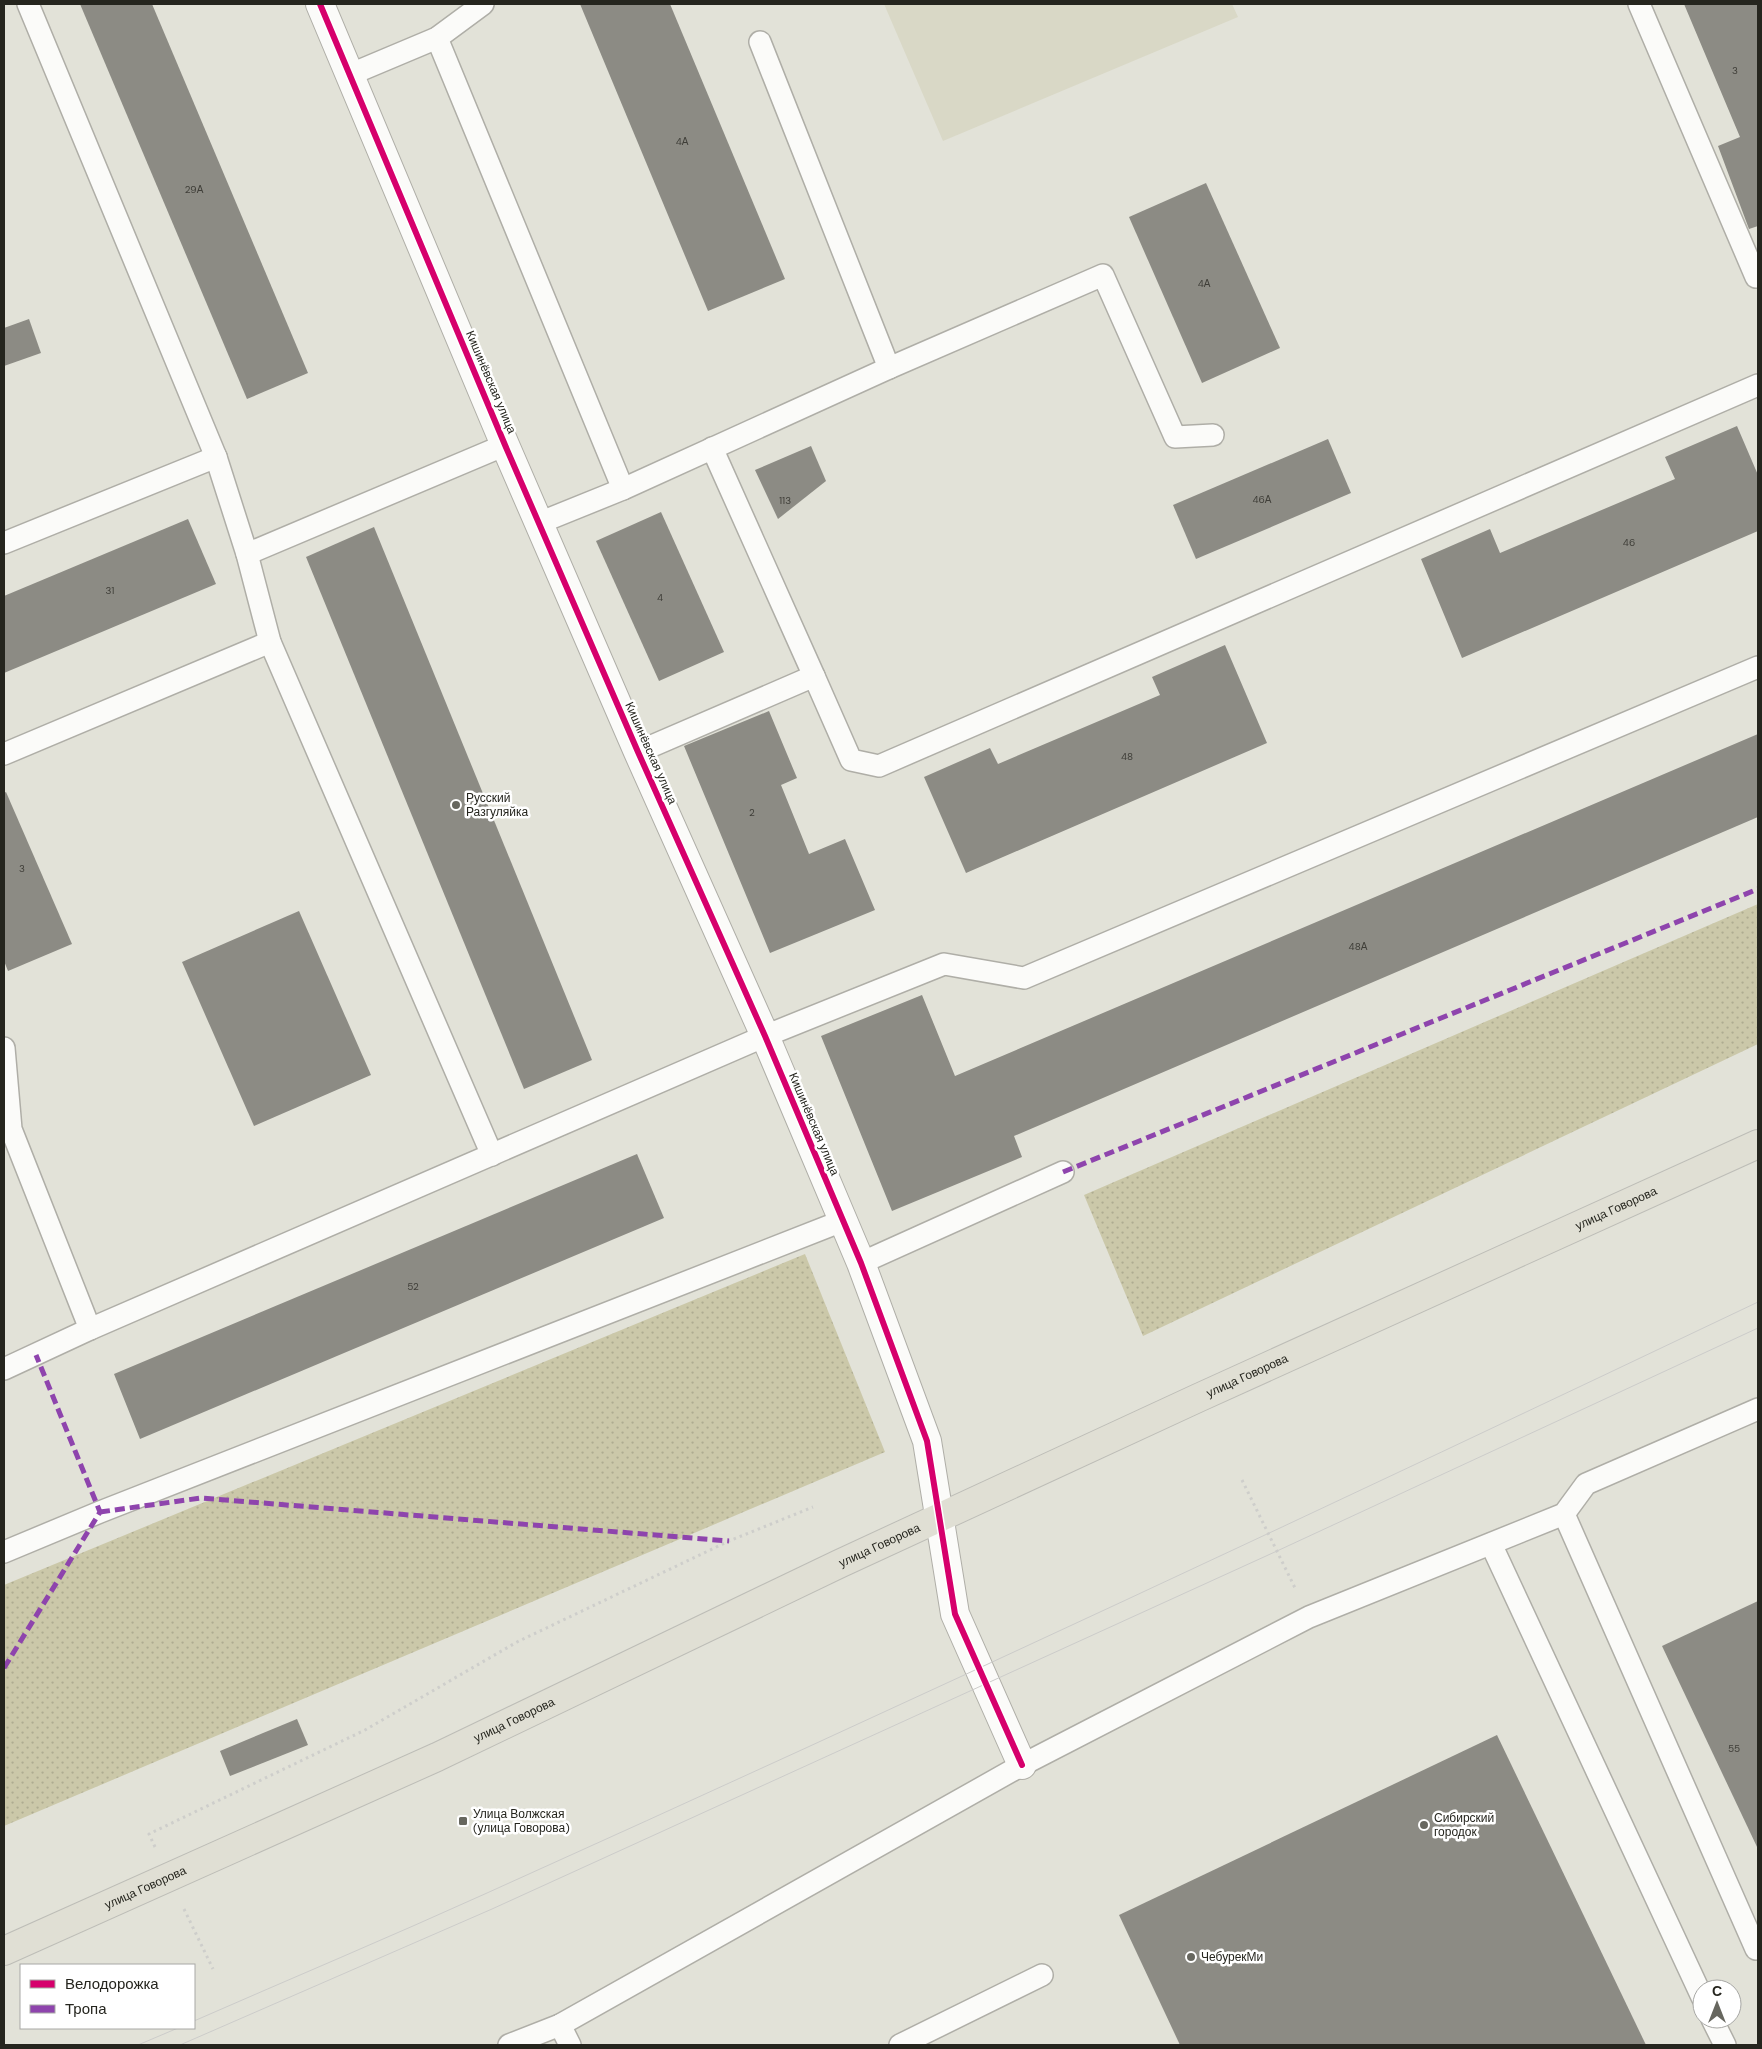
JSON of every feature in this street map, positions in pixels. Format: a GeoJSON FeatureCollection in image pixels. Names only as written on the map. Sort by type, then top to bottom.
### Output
{"type":"FeatureCollection","features":[{"type":"Feature","properties":{"kind":"main road","name":"улица Говорова"},"geometry":{"type":"LineString","coordinates":[[4,1951],[437,1757],[839,1564],[1198,1398],[1758,1144]]}},
{"type":"Feature","properties":{"kind":"street","name":"Кишинёвская улица"},"geometry":{"type":"LineString","coordinates":[[320,4],[505,445],[638,752],[765,1036],[861,1263],[927,1441],[955,1614],[1022,1765]]}},
{"type":"Feature","properties":{"kind":"lane"},"geometry":{"type":"LineString","coordinates":[[28,4],[216,457],[247,554],[270,642],[492,1155]]}},
{"type":"Feature","properties":{"kind":"lane"},"geometry":{"type":"LineString","coordinates":[[349,75],[437,38],[483,4]]}},
{"type":"Feature","properties":{"kind":"lane"},"geometry":{"type":"LineString","coordinates":[[1638,4],[1757,279]]}},
{"type":"Feature","properties":{"kind":"lane"},"geometry":{"type":"LineString","coordinates":[[437,38],[623,488]]}},
{"type":"Feature","properties":{"kind":"lane"},"geometry":{"type":"LineString","coordinates":[[760,42],[889,368]]}},
{"type":"Feature","properties":{"kind":"lane"},"geometry":{"type":"LineString","coordinates":[[539,523],[623,488],[889,368],[1103,275],[1175,436],[1213,435]]}},
{"type":"Feature","properties":{"kind":"lane"},"geometry":{"type":"LineString","coordinates":[[712,448],[851,760],[879,766],[1758,385]]}},
{"type":"Feature","properties":{"kind":"lane"},"geometry":{"type":"LineString","coordinates":[[247,554],[505,445]]}},
{"type":"Feature","properties":{"kind":"lane"},"geometry":{"type":"LineString","coordinates":[[4,543],[216,457]]}},
{"type":"Feature","properties":{"kind":"lane"},"geometry":{"type":"LineString","coordinates":[[4,754],[270,642]]}},
{"type":"Feature","properties":{"kind":"lane"},"geometry":{"type":"LineString","coordinates":[[4,1369],[90,1329],[765,1036],[944,964],[1024,978],[1758,667]]}},
{"type":"Feature","properties":{"kind":"lane"},"geometry":{"type":"LineString","coordinates":[[638,752],[814,676]]}},
{"type":"Feature","properties":{"kind":"lane"},"geometry":{"type":"LineString","coordinates":[[4,1048],[11,1129],[90,1329]]}},
{"type":"Feature","properties":{"kind":"lane"},"geometry":{"type":"LineString","coordinates":[[861,1263],[1063,1172]]}},
{"type":"Feature","properties":{"kind":"lane"},"geometry":{"type":"LineString","coordinates":[[4,1552],[100,1512],[842,1221]]}},
{"type":"Feature","properties":{"kind":"lane"},"geometry":{"type":"LineString","coordinates":[[509,2045],[560,2025],[1022,1765],[1309,1617],[1564,1514],[1586,1484],[1758,1409]]}},
{"type":"Feature","properties":{"kind":"lane"},"geometry":{"type":"LineString","coordinates":[[1564,1514],[1756,1949],[1758,1948]]}},
{"type":"Feature","properties":{"kind":"lane"},"geometry":{"type":"LineString","coordinates":[[1491,1544],[1694,1979]]}},
{"type":"Feature","properties":{"kind":"lane"},"geometry":{"type":"LineString","coordinates":[[900,2045],[1042,1975]]}},
{"type":"Feature","properties":{"kind":"lane"},"geometry":{"type":"LineString","coordinates":[[560,2025],[570,2045]]}},
{"type":"Feature","properties":{"kind":"lane"},"geometry":{"type":"LineString","coordinates":[[1717,2029],[1725,2045]]}},
{"type":"Feature","properties":{"kind":"path"},"geometry":{"type":"LineString","coordinates":[[1242,1480],[1309,1617]]}},
{"type":"Feature","properties":{"kind":"path"},"geometry":{"type":"LineString","coordinates":[[149,1834],[364,1730],[517,1642],[729,1541],[813,1507]]}},
{"type":"Feature","properties":{"kind":"shaded area"},"geometry":{"type":"Polygon","coordinates":[[[884,4],[1232,4],[1238,17],[943,141],[884,4]]]}},
{"type":"Feature","properties":{"kind":"shaded area"},"geometry":{"type":"Polygon","coordinates":[[[1758,904],[1758,1044],[1143,1336],[1084,1195],[1758,904]]]}},
{"type":"Feature","properties":{"kind":"shaded area"},"geometry":{"type":"Polygon","coordinates":[[[805,1254],[885,1452],[4,1826],[4,1585],[805,1254]]]}},
{"type":"Feature","properties":{"kind":"building"},"geometry":{"type":"Polygon","coordinates":[[[80,4],[152,4],[308,373],[247,399],[80,4]]]}},
{"type":"Feature","properties":{"kind":"building"},"geometry":{"type":"Polygon","coordinates":[[[580,4],[670,4],[785,279],[708,311],[580,4]]]}},
{"type":"Feature","properties":{"kind":"building"},"geometry":{"type":"Polygon","coordinates":[[[1684,4],[1758,4],[1758,226],[1749,229],[1718,146],[1740,137],[1684,4]]]}},
{"type":"Feature","properties":{"kind":"building"},"geometry":{"type":"Polygon","coordinates":[[[1206,183],[1280,348],[1202,383],[1129,217],[1206,183]]]}},
{"type":"Feature","properties":{"kind":"building"},"geometry":{"type":"Polygon","coordinates":[[[29,319],[41,353],[4,366],[4,328],[29,319]]]}},
{"type":"Feature","properties":{"kind":"building"},"geometry":{"type":"Polygon","coordinates":[[[1737,426],[1758,475],[1758,531],[1462,658],[1421,559],[1490,529],[1500,553],[1675,479],[1665,457],[1737,426]]]}},
{"type":"Feature","properties":{"kind":"building"},"geometry":{"type":"Polygon","coordinates":[[[1328,439],[1351,493],[1196,559],[1173,505],[1328,439]]]}},
{"type":"Feature","properties":{"kind":"building"},"geometry":{"type":"Polygon","coordinates":[[[811,446],[826,481],[778,519],[755,470],[811,446]]]}},
{"type":"Feature","properties":{"kind":"building"},"geometry":{"type":"Polygon","coordinates":[[[661,512],[724,652],[659,681],[596,541],[661,512]]]}},
{"type":"Feature","properties":{"kind":"building"},"geometry":{"type":"Polygon","coordinates":[[[188,519],[216,584],[4,673],[4,596],[188,519]]]}},
{"type":"Feature","properties":{"kind":"building"},"geometry":{"type":"Polygon","coordinates":[[[374,527],[592,1060],[524,1089],[306,557],[374,527]]]}},
{"type":"Feature","properties":{"kind":"building"},"geometry":{"type":"Polygon","coordinates":[[[1225,645],[1267,743],[966,873],[924,777],[990,748],[998,764],[1160,695],[1152,677],[1225,645]]]}},
{"type":"Feature","properties":{"kind":"building"},"geometry":{"type":"Polygon","coordinates":[[[769,711],[797,778],[781,785],[809,854],[845,839],[875,910],[770,953],[684,746],[769,711]]]}},
{"type":"Feature","properties":{"kind":"building"},"geometry":{"type":"Polygon","coordinates":[[[1758,734],[1758,817],[1014,1136],[1022,1157],[892,1211],[821,1036],[922,995],[955,1076],[1758,734]]]}},
{"type":"Feature","properties":{"kind":"building"},"geometry":{"type":"Polygon","coordinates":[[[6,792],[72,944],[8,971],[4,961],[4,793],[6,792]]]}},
{"type":"Feature","properties":{"kind":"building"},"geometry":{"type":"Polygon","coordinates":[[[299,911],[371,1075],[254,1126],[182,962],[299,911]]]}},
{"type":"Feature","properties":{"kind":"building"},"geometry":{"type":"Polygon","coordinates":[[[637,1154],[664,1218],[140,1439],[114,1374],[637,1154]]]}},
{"type":"Feature","properties":{"kind":"building"},"geometry":{"type":"Polygon","coordinates":[[[1758,1601],[1758,1849],[1662,1646],[1758,1601]]]}},
{"type":"Feature","properties":{"kind":"building"},"geometry":{"type":"Polygon","coordinates":[[[297,1719],[308,1745],[230,1776],[220,1751],[297,1719]]]}},
{"type":"Feature","properties":{"kind":"building","name":"Сибирский городок"},"geometry":{"type":"Polygon","coordinates":[[[1497,1735],[1646,2045],[1180,2045],[1119,1915],[1497,1735]]]}},
{"type":"Feature","properties":{"kind":"tram line"},"geometry":{"type":"LineString","coordinates":[[195,2021],[451,1909],[965,1675],[1758,1302]]}},
{"type":"Feature","properties":{"kind":"tram line"},"geometry":{"type":"LineString","coordinates":[[180,2045],[492,1909],[1277,1551],[1758,1328]]}},
{"type":"Feature","properties":{"kind":"tram line"},"geometry":{"type":"LineString","coordinates":[[138,2045],[176,2029]]}},
{"type":"Feature","properties":{"kind":"marked path"},"geometry":{"type":"LineString","coordinates":[[1063,1172],[1758,889]]}},
{"type":"Feature","properties":{"kind":"marked path"},"geometry":{"type":"LineString","coordinates":[[4,1668],[100,1512],[36,1355]]}},
{"type":"Feature","properties":{"kind":"marked path"},"geometry":{"type":"LineString","coordinates":[[100,1512],[201,1498],[729,1541]]}},
{"type":"Feature","properties":{"kind":"cycle path"},"geometry":{"type":"LineString","coordinates":[[320,4],[505,445],[638,752],[765,1036],[861,1263],[927,1441],[955,1614],[1022,1765]]}},
{"type":"Feature","properties":{"kind":"place","name":"Русский Разгуляйка"},"geometry":{"type":"Point","coordinates":[456,805]}},
{"type":"Feature","properties":{"kind":"place","name":"Улица Волжская (улица Говорова)"},"geometry":{"type":"Point","coordinates":[463,1821]}},
{"type":"Feature","properties":{"kind":"place","name":"Сибирский городок"},"geometry":{"type":"Point","coordinates":[1424,1825]}},
{"type":"Feature","properties":{"kind":"place","name":"ЧебурекМи"},"geometry":{"type":"Point","coordinates":[1191,1957]}}]}
